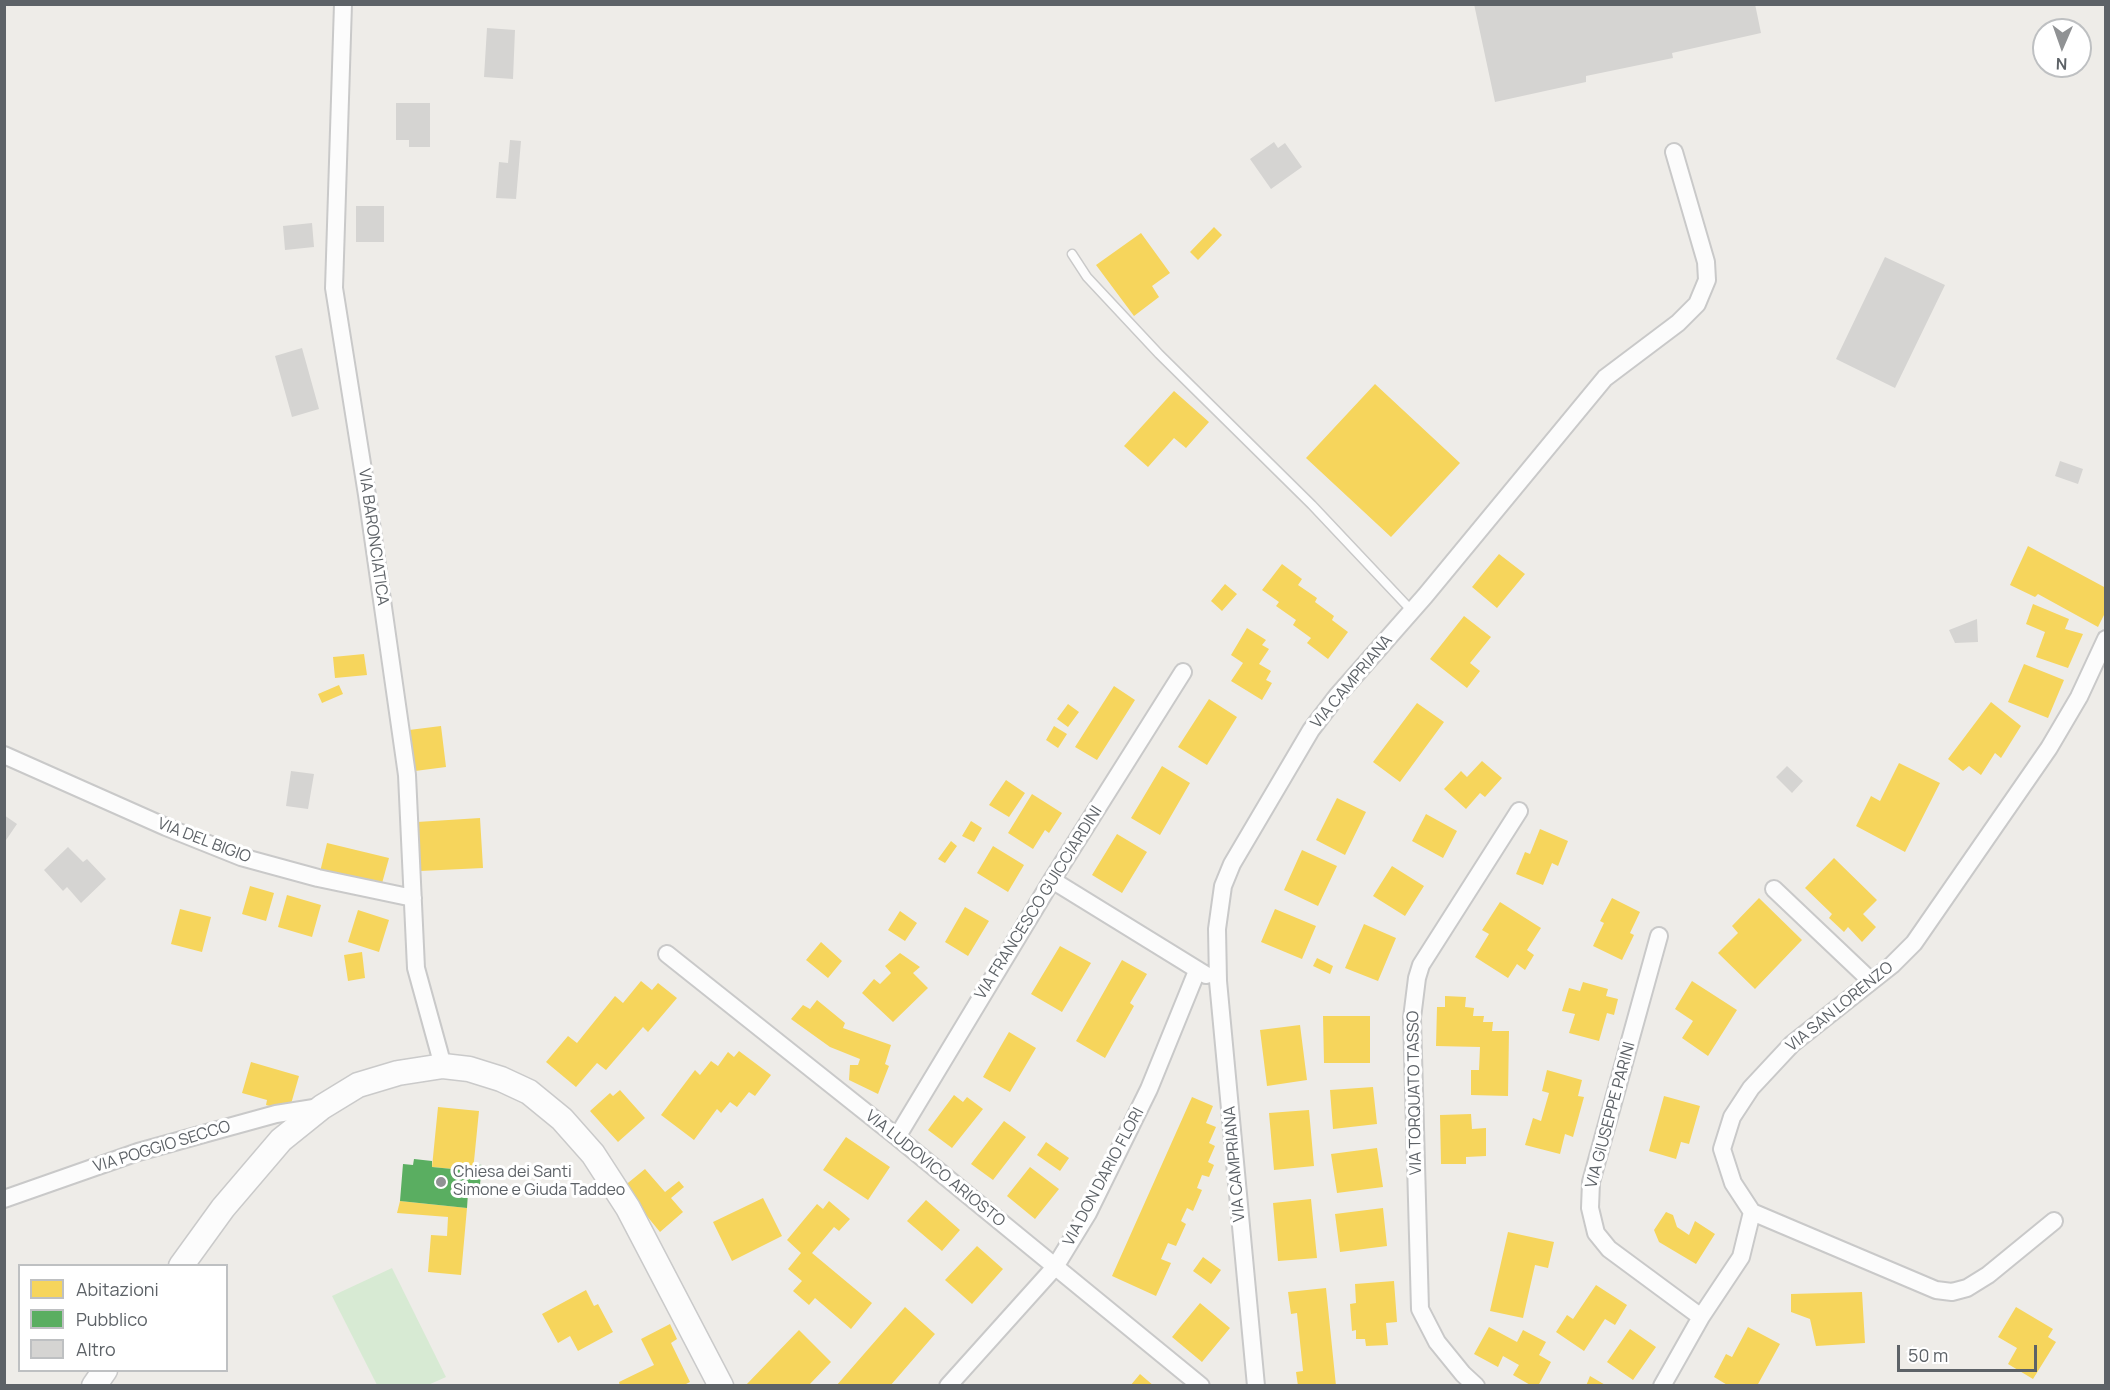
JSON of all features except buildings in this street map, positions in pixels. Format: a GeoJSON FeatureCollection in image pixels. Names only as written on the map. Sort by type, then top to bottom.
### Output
{"type":"FeatureCollection","features":[{"type":"Feature","properties":{"kind":"street","name":"VIA BARONCIATICA"},"geometry":{"type":"LineString","coordinates":[[343,4],[334,288],[367,495],[406,775],[416,968],[443,1066]]}},
{"type":"Feature","properties":{"kind":"street","name":"VIA CAMPRIANA"},"geometry":{"type":"LineString","coordinates":[[1256,1386],[1218,981],[1218,907],[1223,886],[1233,864],[1311,730],[1337,696],[1412,611],[1605,378],[1678,323],[1697,304],[1704,293],[1707,280],[1706,262],[1674,152]]}},
{"type":"Feature","properties":{"kind":"street","name":"VIA SAN LORENZO"},"geometry":{"type":"LineString","coordinates":[[1752,1212],[1732,1183],[1725,1165],[1722,1149],[1732,1117],[1751,1088],[1792,1044],[1871,981],[1914,943],[2036,767],[2079,697],[2106,639]]}},
{"type":"Feature","properties":{"kind":"street","name":"VIA FRANCESCO GUICCIARDINI"},"geometry":{"type":"LineString","coordinates":[[897,1137],[1052,880],[1183,672]]}},
{"type":"Feature","properties":{"kind":"street","name":"VIA DEL BIGIO"},"geometry":{"type":"LineString","coordinates":[[4,755],[166,827],[241,857],[318,878],[413,898]]}},
{"type":"Feature","properties":{"kind":"street","name":"VIA TORQUATO TASSO"},"geometry":{"type":"LineString","coordinates":[[1476,1386],[1437,1342],[1420,1309],[1412,1018],[1421,965],[1519,811]]}},
{"type":"Feature","properties":{"kind":"street"},"geometry":{"type":"LineString","coordinates":[[1052,880],[1197,971],[1218,981]]}},
{"type":"Feature","properties":{"kind":"street"},"geometry":{"type":"LineString","coordinates":[[1774,889],[1871,981]]}},
{"type":"Feature","properties":{"kind":"street","name":"VIA GIUSEPPE PARINI"},"geometry":{"type":"LineString","coordinates":[[1659,936],[1591,1182],[1590,1208],[1596,1233],[1609,1249],[1701,1317]]}},
{"type":"Feature","properties":{"kind":"street","name":"VIA LUDOVICO ARIOSTO"},"geometry":{"type":"LineString","coordinates":[[667,954],[897,1137],[1201,1386]]}},
{"type":"Feature","properties":{"kind":"street","name":"VIA DON DARIO FLORI"},"geometry":{"type":"LineString","coordinates":[[948,1386],[1055,1267],[1089,1213],[1144,1100],[1197,971]]}},
{"type":"Feature","properties":{"kind":"street"},"geometry":{"type":"LineString","coordinates":[[181,1264],[223,1208],[281,1140],[322,1107],[358,1085],[398,1073],[443,1066],[469,1069],[501,1079],[529,1092],[562,1119],[593,1154],[628,1208],[721,1386]]}},
{"type":"Feature","properties":{"kind":"street","name":"VIA POGGIO SECCO"},"geometry":{"type":"LineString","coordinates":[[4,1199],[138,1152],[276,1114],[322,1107]]}},
{"type":"Feature","properties":{"kind":"street"},"geometry":{"type":"LineString","coordinates":[[1662,1386],[1701,1317],[1741,1257],[1752,1212],[1936,1290],[1952,1292],[1967,1288],[1989,1275],[2054,1221]]}},
{"type":"Feature","properties":{"kind":"street"},"geometry":{"type":"LineString","coordinates":[[94,1386],[104,1372]]}},
{"type":"Feature","properties":{"kind":"lane"},"geometry":{"type":"LineString","coordinates":[[1071,254],[1087,277],[1159,354],[1312,506],[1412,611]]}},
{"type":"Feature","properties":{"kind":"green space"},"geometry":{"type":"Polygon","coordinates":[[[392,1268],[446,1377],[428,1385],[377,1385],[332,1296],[392,1268]]]}},
{"type":"Feature","properties":{"kind":"place","name":"Chiesa dei Santi Simone e Giuda Taddeo"},"geometry":{"type":"Point","coordinates":[441,1182]}}]}
